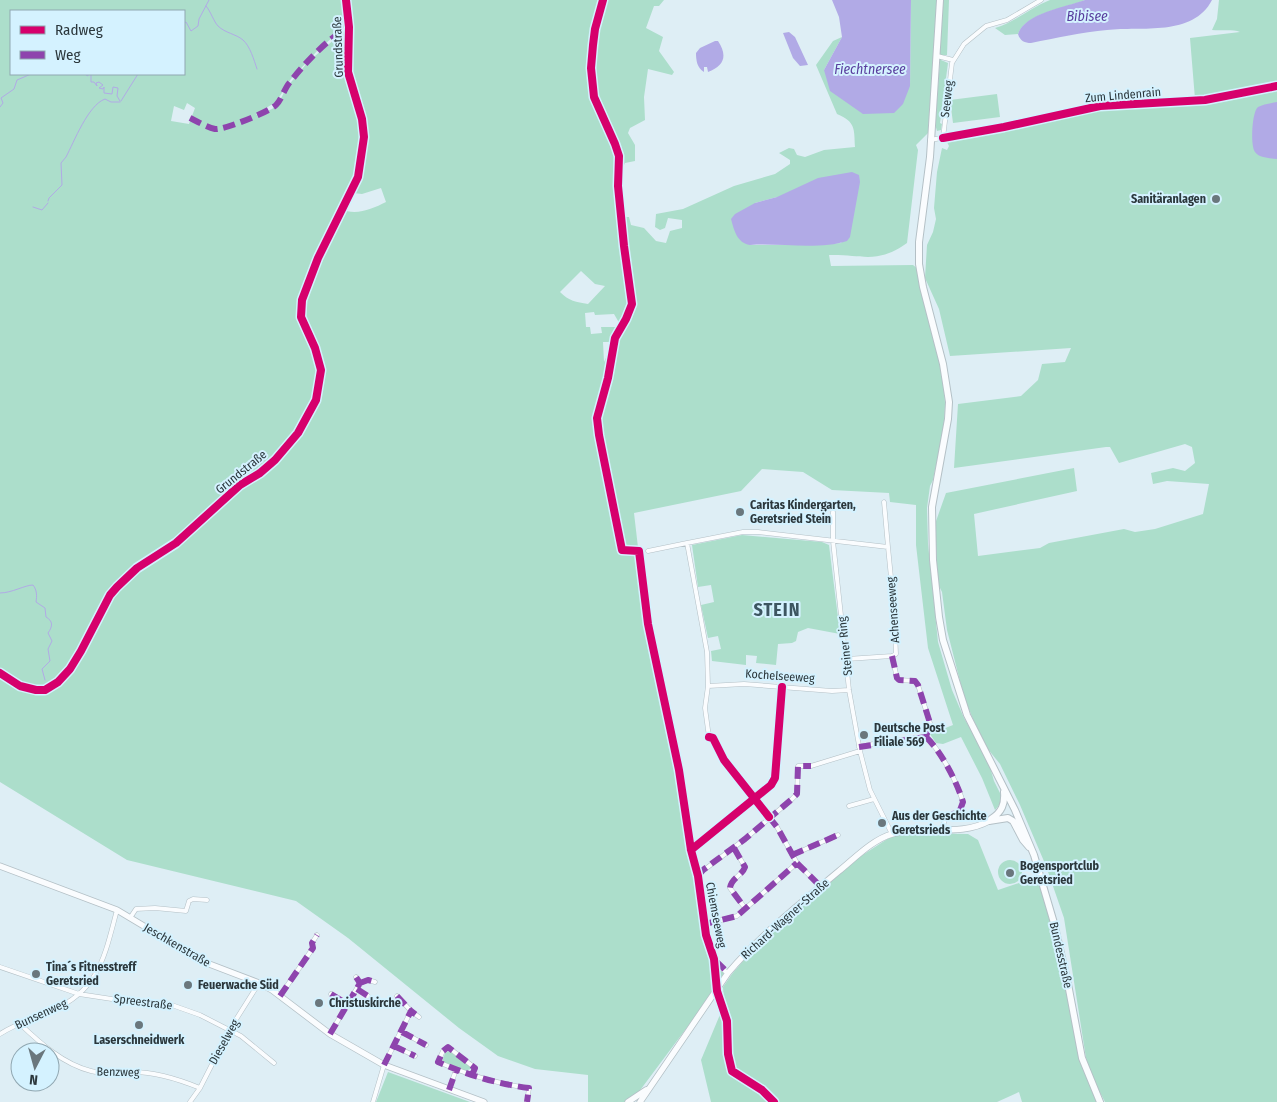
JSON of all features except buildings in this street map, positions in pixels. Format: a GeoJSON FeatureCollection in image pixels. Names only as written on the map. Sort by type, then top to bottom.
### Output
{"type":"FeatureCollection","features":[{"type":"Feature","properties":{"kind":"main road","name":"Bundesstraße"},"geometry":{"type":"LineString","coordinates":[[940,0],[930,157],[920,226],[919,264],[943,364],[948,402],[948,419],[932,507],[933,560],[939,617],[947,654],[966,715],[1015,810],[1031,848],[1054,923],[1082,1058],[1100,1102]]}},
{"type":"Feature","properties":{"kind":"main road"},"geometry":{"type":"LineString","coordinates":[[989,820],[1002,809],[1004,788]]}},
{"type":"Feature","properties":{"kind":"main road"},"geometry":{"type":"LineString","coordinates":[[989,820],[1015,810]]}},
{"type":"Feature","properties":{"kind":"main road"},"geometry":{"type":"LineString","coordinates":[[989,820],[1008,818],[1013,820],[1022,840],[1031,848]]}},
{"type":"Feature","properties":{"kind":"street","name":"Grundstraße"},"geometry":{"type":"LineString","coordinates":[[0,673],[20,686],[36,690],[44,690],[58,682],[82,652],[106,602],[117,587],[137,568],[176,543],[240,485],[274,460],[298,433],[316,400],[321,370],[315,348],[301,317],[302,300],[318,258],[358,177],[364,137],[362,119],[348,72],[349,27],[346,0]]}},
{"type":"Feature","properties":{"kind":"street","name":"Seeweg"},"geometry":{"type":"LineString","coordinates":[[943,138],[953,60],[964,44],[986,26],[1007,20],[1041,0]]}},
{"type":"Feature","properties":{"kind":"street"},"geometry":{"type":"LineString","coordinates":[[937,56],[953,60]]}},
{"type":"Feature","properties":{"kind":"street","name":"Zum Lindenrain"},"geometry":{"type":"LineString","coordinates":[[930,140],[1100,106],[1205,100],[1277,86]]}},
{"type":"Feature","properties":{"kind":"street","name":"Achenseeweg"},"geometry":{"type":"LineString","coordinates":[[846,659],[892,656],[896,654],[894,608],[884,502]]}},
{"type":"Feature","properties":{"kind":"street","name":"Steiner Ring"},"geometry":{"type":"LineString","coordinates":[[833,512],[833,541],[849,690],[859,749],[874,799],[892,834]]}},
{"type":"Feature","properties":{"kind":"street"},"geometry":{"type":"LineString","coordinates":[[648,551],[743,532],[888,546]]}},
{"type":"Feature","properties":{"kind":"street"},"geometry":{"type":"LineString","coordinates":[[687,543],[707,652],[708,686],[705,708],[709,737]]}},
{"type":"Feature","properties":{"kind":"street"},"geometry":{"type":"LineString","coordinates":[[892,656],[897,678],[899,680],[915,681],[918,685],[930,723],[926,737]]}},
{"type":"Feature","properties":{"kind":"street","name":"Kochelseeweg"},"geometry":{"type":"LineString","coordinates":[[708,686],[744,684],[849,690]]}},
{"type":"Feature","properties":{"kind":"street"},"geometry":{"type":"LineString","coordinates":[[890,742],[926,737]]}},
{"type":"Feature","properties":{"kind":"street"},"geometry":{"type":"LineString","coordinates":[[926,737],[937,750],[953,778],[963,802],[960,810],[945,819],[942,831]]}},
{"type":"Feature","properties":{"kind":"street"},"geometry":{"type":"LineString","coordinates":[[859,749],[878,743]]}},
{"type":"Feature","properties":{"kind":"street","name":"Chiemseeweg"},"geometry":{"type":"LineString","coordinates":[[728,974],[719,967],[709,948],[698,876],[797,794],[798,766],[811,766],[859,749]]}},
{"type":"Feature","properties":{"kind":"street"},"geometry":{"type":"LineString","coordinates":[[849,806],[874,799]]}},
{"type":"Feature","properties":{"kind":"street"},"geometry":{"type":"LineString","coordinates":[[769,817],[777,827],[797,863],[820,886]]}},
{"type":"Feature","properties":{"kind":"street","name":"Richard-Wagner-Straße"},"geometry":{"type":"LineString","coordinates":[[640,1102],[728,974],[742,957],[820,886],[854,858],[892,834],[910,831],[942,831],[977,825],[989,820]]}},
{"type":"Feature","properties":{"kind":"street"},"geometry":{"type":"LineString","coordinates":[[792,855],[838,835]]}},
{"type":"Feature","properties":{"kind":"street"},"geometry":{"type":"LineString","coordinates":[[734,848],[745,867],[731,882],[730,888],[745,908]]}},
{"type":"Feature","properties":{"kind":"street"},"geometry":{"type":"LineString","coordinates":[[705,924],[732,918],[797,863]]}},
{"type":"Feature","properties":{"kind":"street","name":"Jeschkenstraße"},"geometry":{"type":"LineString","coordinates":[[0,866],[116,910],[204,962],[259,984],[280,996],[330,1034],[384,1065],[484,1102]]}},
{"type":"Feature","properties":{"kind":"street","name":"Jeschkenstraße"},"geometry":{"type":"LineString","coordinates":[[130,918],[136,909],[155,908],[186,912],[189,901],[193,899],[207,900]]}},
{"type":"Feature","properties":{"kind":"street","name":"Bunsenweg"},"geometry":{"type":"LineString","coordinates":[[0,1034],[19,1023],[54,1010],[69,1002],[91,982],[99,968],[116,910]]}},
{"type":"Feature","properties":{"kind":"street"},"geometry":{"type":"LineString","coordinates":[[280,996],[313,948],[312,942],[316,935]]}},
{"type":"Feature","properties":{"kind":"street","name":"Spreestraße"},"geometry":{"type":"LineString","coordinates":[[0,967],[79,994],[138,1003],[169,1004],[200,1014],[230,1029],[274,1063]]}},
{"type":"Feature","properties":{"kind":"street"},"geometry":{"type":"LineString","coordinates":[[356,977],[360,983]]}},
{"type":"Feature","properties":{"kind":"street"},"geometry":{"type":"LineString","coordinates":[[330,1034],[349,1005],[360,983],[368,980],[375,982]]}},
{"type":"Feature","properties":{"kind":"street","name":"Dieselweg"},"geometry":{"type":"LineString","coordinates":[[190,1102],[200,1088],[230,1029],[259,984]]}},
{"type":"Feature","properties":{"kind":"street"},"geometry":{"type":"LineString","coordinates":[[357,989],[368,996]]}},
{"type":"Feature","properties":{"kind":"street"},"geometry":{"type":"LineString","coordinates":[[331,994],[349,1005]]}},
{"type":"Feature","properties":{"kind":"street"},"geometry":{"type":"LineString","coordinates":[[397,996],[419,1017]]}},
{"type":"Feature","properties":{"kind":"street"},"geometry":{"type":"LineString","coordinates":[[373,1102],[384,1065],[411,1011]]}},
{"type":"Feature","properties":{"kind":"street","name":"Benzweg"},"geometry":{"type":"LineString","coordinates":[[19,1023],[40,1043],[71,1064],[92,1072],[108,1074],[131,1071],[152,1073],[183,1081],[200,1088]]}},
{"type":"Feature","properties":{"kind":"street"},"geometry":{"type":"LineString","coordinates":[[402,1032],[426,1045]]}},
{"type":"Feature","properties":{"kind":"street"},"geometry":{"type":"LineString","coordinates":[[394,1046],[415,1056]]}},
{"type":"Feature","properties":{"kind":"street"},"geometry":{"type":"LineString","coordinates":[[472,1075],[475,1068],[448,1047],[438,1062],[456,1070],[491,1082],[530,1088],[527,1102]]}},
{"type":"Feature","properties":{"kind":"street"},"geometry":{"type":"LineString","coordinates":[[448,1090],[456,1070]]}},
{"type":"Feature","properties":{"kind":"street"},"geometry":{"type":"LineString","coordinates":[[628,1102],[648,1089]]}},
{"type":"Feature","properties":{"kind":"green space"},"geometry":{"type":"Polygon","coordinates":[[[0,0],[345,0],[348,24],[318,50],[291,79],[276,102],[256,114],[272,109],[278,104],[287,87],[308,62],[343,32],[347,31],[347,71],[361,123],[362,140],[357,175],[341,209],[358,212],[386,202],[381,188],[362,194],[353,193],[362,167],[365,137],[350,68],[352,22],[348,0],[602,0],[591,46],[592,70],[598,26],[604,0],[664,0],[659,6],[654,6],[646,28],[663,37],[659,51],[674,72],[672,75],[648,69],[644,97],[645,120],[630,128],[628,133],[635,145],[635,161],[625,163],[622,169],[620,169],[619,153],[600,108],[597,106],[618,158],[617,187],[623,257],[625,258],[623,217],[629,217],[631,225],[644,228],[656,241],[666,243],[670,231],[682,228],[682,220],[668,218],[665,228],[660,230],[655,227],[656,214],[683,209],[734,186],[775,174],[790,164],[790,160],[779,153],[789,148],[794,149],[797,155],[805,157],[824,150],[855,147],[853,127],[848,120],[837,114],[816,65],[833,41],[842,37],[824,70],[910,86],[911,0],[949,0],[947,55],[940,55],[941,60],[948,63],[940,123],[942,124],[941,130],[937,131],[935,124],[940,62],[935,36],[928,133],[916,145],[918,150],[907,243],[896,250],[877,256],[829,255],[831,266],[913,265],[918,269],[939,354],[945,404],[943,432],[933,480],[930,486],[927,508],[928,544],[938,642],[952,690],[964,718],[987,757],[994,781],[1001,795],[1000,804],[995,810],[982,778],[961,737],[943,744],[936,743],[930,734],[953,725],[928,648],[916,545],[916,505],[890,502],[889,493],[832,490],[803,472],[762,469],[741,491],[634,513],[647,625],[678,770],[705,935],[713,959],[724,973],[694,1018],[638,1093],[627,1102],[588,1102],[588,1075],[535,1069],[498,1056],[459,1028],[348,938],[296,901],[127,860],[0,782],[0,675],[19,688],[30,692],[41,693],[53,689],[73,669],[112,596],[140,567],[137,564],[111,592],[81,648],[62,676],[51,685],[41,689],[30,688],[0,671],[0,0]],[[187,103],[184,110],[174,106],[171,121],[189,124],[195,108],[187,103]],[[777,197],[755,203],[750,245],[842,243],[777,197]],[[581,271],[560,292],[573,301],[588,304],[605,286],[595,284],[581,271]],[[594,312],[585,313],[586,327],[590,327],[591,334],[602,333],[601,327],[617,327],[612,335],[611,342],[603,342],[604,362],[621,326],[614,314],[595,315],[594,312]]]}},
{"type":"Feature","properties":{"kind":"green space"},"geometry":{"type":"Polygon","coordinates":[[[1050,0],[1085,0],[1038,16],[1022,27],[1018,34],[1005,35],[995,28],[1009,22],[1050,0]]]}},
{"type":"Feature","properties":{"kind":"green space"},"geometry":{"type":"Polygon","coordinates":[[[1219,0],[1277,0],[1277,83],[1195,99],[1190,38],[1240,32],[1212,30],[1217,19],[1219,0]]]}},
{"type":"Feature","properties":{"kind":"green space"},"geometry":{"type":"Polygon","coordinates":[[[1277,88],[1277,1102],[1105,1102],[1091,1075],[1086,1058],[1064,918],[1046,866],[1020,805],[1000,764],[987,748],[964,697],[947,630],[942,592],[938,584],[935,524],[946,493],[1074,468],[1077,491],[974,514],[978,556],[1040,548],[1049,543],[1124,529],[1135,532],[1155,529],[1203,514],[1209,484],[1167,481],[1153,484],[1151,473],[1173,468],[1185,471],[1195,463],[1192,447],[1185,444],[1119,463],[1110,447],[1106,447],[954,468],[958,404],[1021,396],[1038,380],[1042,364],[1065,362],[1071,348],[950,356],[939,309],[925,278],[927,245],[936,219],[934,208],[937,172],[942,148],[947,150],[949,146],[947,142],[954,138],[1006,129],[1100,107],[1212,101],[1277,88]]]}},
{"type":"Feature","properties":{"kind":"green space"},"geometry":{"type":"Polygon","coordinates":[[[997,94],[1000,117],[953,123],[950,100],[997,94]]]}},
{"type":"Feature","properties":{"kind":"green space"},"geometry":{"type":"Polygon","coordinates":[[[742,535],[822,542],[829,545],[840,634],[808,628],[798,632],[796,641],[778,644],[776,665],[756,663],[757,656],[746,655],[746,665],[712,661],[711,651],[721,649],[718,636],[708,638],[701,605],[714,602],[711,585],[698,587],[692,545],[742,535]]]}},
{"type":"Feature","properties":{"kind":"green space"},"geometry":{"type":"Polygon","coordinates":[[[911,833],[968,834],[978,840],[998,890],[1037,877],[1052,924],[1081,1059],[1099,1102],[1022,1102],[1019,1092],[997,1102],[711,1102],[701,1060],[724,1005],[723,987],[732,974],[781,925],[858,858],[892,836],[911,833]]]}},
{"type":"Feature","properties":{"kind":"green space","name":"Bogensportclub Geretsried"},"geometry":{"type":"Polygon","coordinates":[[[1010,860],[1019,863],[1022,872],[1019,881],[1010,884],[1001,881],[998,872],[1001,863],[1010,860]]]}},
{"type":"Feature","properties":{"kind":"green space"},"geometry":{"type":"Polygon","coordinates":[[[449,1051],[472,1068],[464,1071],[442,1062],[445,1053],[449,1051]]]}},
{"type":"Feature","properties":{"kind":"green space"},"geometry":{"type":"Polygon","coordinates":[[[388,1072],[470,1102],[376,1102],[388,1072]]]}},
{"type":"Feature","properties":{"kind":"water","name":"Fiechtnersee"},"geometry":{"type":"Polygon","coordinates":[[[832,0],[911,0],[910,86],[903,104],[894,113],[863,114],[830,91],[824,70],[842,37],[839,17],[832,0]]]}},
{"type":"Feature","properties":{"kind":"water","name":"Bibisee"},"geometry":{"type":"Polygon","coordinates":[[[1085,0],[1212,0],[1203,12],[1192,20],[1179,25],[1150,29],[1098,31],[1031,43],[1027,43],[1020,38],[1018,34],[1022,27],[1037,16],[1085,0]]]}},
{"type":"Feature","properties":{"kind":"water"},"geometry":{"type":"Polygon","coordinates":[[[789,32],[795,37],[808,65],[800,66],[793,58],[783,33],[789,32]]]}},
{"type":"Feature","properties":{"kind":"water"},"geometry":{"type":"Polygon","coordinates":[[[718,41],[721,46],[723,60],[718,67],[708,72],[707,67],[704,67],[704,72],[698,66],[696,53],[700,48],[718,41]]]}},
{"type":"Feature","properties":{"kind":"water"},"geometry":{"type":"Polygon","coordinates":[[[1277,102],[1277,159],[1257,154],[1253,149],[1252,136],[1254,115],[1258,107],[1277,102]]]}},
{"type":"Feature","properties":{"kind":"water"},"geometry":{"type":"Polygon","coordinates":[[[852,172],[859,175],[860,182],[850,237],[847,241],[812,246],[750,245],[739,239],[731,219],[735,214],[755,203],[777,197],[818,178],[852,172]]]}},
{"type":"Feature","properties":{"kind":"waterway"},"geometry":{"type":"LineString","coordinates":[[185,22],[191,31],[198,26],[199,19],[209,0]]}},
{"type":"Feature","properties":{"kind":"waterway"},"geometry":{"type":"LineString","coordinates":[[206,6],[218,26],[240,38],[248,46],[257,69]]}},
{"type":"Feature","properties":{"kind":"waterway"},"geometry":{"type":"LineString","coordinates":[[0,107],[3,103],[1,98],[14,89],[17,80],[29,75]]}},
{"type":"Feature","properties":{"kind":"waterway"},"geometry":{"type":"LineString","coordinates":[[91,75],[91,82],[94,82],[97,86],[96,83],[99,82],[103,85],[99,88],[103,89],[104,87],[104,93],[112,94],[113,87],[118,88],[117,96],[120,101]]}},
{"type":"Feature","properties":{"kind":"waterway"},"geometry":{"type":"LineString","coordinates":[[121,101],[137,75]]}},
{"type":"Feature","properties":{"kind":"waterway"},"geometry":{"type":"LineString","coordinates":[[48,201],[62,185],[61,163],[87,116],[93,108],[105,99],[111,102],[120,102]]}},
{"type":"Feature","properties":{"kind":"waterway"},"geometry":{"type":"LineString","coordinates":[[33,207],[42,210],[48,203]]}},
{"type":"Feature","properties":{"kind":"waterway"},"geometry":{"type":"LineString","coordinates":[[0,593],[33,585],[36,593],[36,602],[45,608],[46,617],[50,620],[51,624],[48,633],[52,641],[48,649],[50,661],[42,669],[45,680]]}},
{"type":"Feature","properties":{"kind":"tunnel"},"geometry":{"type":"LineString","coordinates":[[878,743],[891,741]]}},
{"type":"Feature","properties":{"kind":"marked path"},"geometry":{"type":"LineString","coordinates":[[190,118],[212,128],[220,129],[272,108],[278,103],[296,74],[310,59],[325,44],[349,27]]}},
{"type":"Feature","properties":{"kind":"marked path"},"geometry":{"type":"LineString","coordinates":[[892,656],[897,678],[899,680],[915,681],[918,685],[930,723],[926,737]]}},
{"type":"Feature","properties":{"kind":"marked path"},"geometry":{"type":"LineString","coordinates":[[926,737],[948,767],[963,802],[960,810],[945,819],[942,831]]}},
{"type":"Feature","properties":{"kind":"marked path"},"geometry":{"type":"LineString","coordinates":[[859,747],[926,737]]}},
{"type":"Feature","properties":{"kind":"marked path"},"geometry":{"type":"LineString","coordinates":[[698,876],[792,799],[797,794],[798,766],[811,766]]}},
{"type":"Feature","properties":{"kind":"marked path"},"geometry":{"type":"LineString","coordinates":[[769,817],[777,827],[797,863],[820,886]]}},
{"type":"Feature","properties":{"kind":"marked path"},"geometry":{"type":"LineString","coordinates":[[792,855],[838,835]]}},
{"type":"Feature","properties":{"kind":"marked path"},"geometry":{"type":"LineString","coordinates":[[734,848],[745,867],[742,873],[732,882],[730,888],[745,908]]}},
{"type":"Feature","properties":{"kind":"marked path"},"geometry":{"type":"LineString","coordinates":[[705,924],[737,916],[797,863]]}},
{"type":"Feature","properties":{"kind":"marked path"},"geometry":{"type":"LineString","coordinates":[[280,996],[313,948],[312,943],[317,935]]}},
{"type":"Feature","properties":{"kind":"marked path"},"geometry":{"type":"LineString","coordinates":[[716,961],[728,973]]}},
{"type":"Feature","properties":{"kind":"marked path"},"geometry":{"type":"LineString","coordinates":[[330,1034],[360,983],[356,977]]}},
{"type":"Feature","properties":{"kind":"marked path"},"geometry":{"type":"LineString","coordinates":[[360,983],[368,980],[375,982]]}},
{"type":"Feature","properties":{"kind":"marked path"},"geometry":{"type":"LineString","coordinates":[[357,989],[368,996]]}},
{"type":"Feature","properties":{"kind":"marked path"},"geometry":{"type":"LineString","coordinates":[[331,994],[349,1005]]}},
{"type":"Feature","properties":{"kind":"marked path"},"geometry":{"type":"LineString","coordinates":[[397,996],[411,1011]]}},
{"type":"Feature","properties":{"kind":"marked path"},"geometry":{"type":"LineString","coordinates":[[384,1065],[411,1011],[419,1017]]}},
{"type":"Feature","properties":{"kind":"marked path"},"geometry":{"type":"LineString","coordinates":[[402,1032],[426,1045]]}},
{"type":"Feature","properties":{"kind":"marked path"},"geometry":{"type":"LineString","coordinates":[[394,1046],[415,1056]]}},
{"type":"Feature","properties":{"kind":"marked path"},"geometry":{"type":"LineString","coordinates":[[472,1075],[475,1068],[448,1047],[443,1051],[438,1062],[472,1075],[529,1088],[527,1102]]}},
{"type":"Feature","properties":{"kind":"marked path"},"geometry":{"type":"LineString","coordinates":[[449,1090],[456,1070]]}},
{"type":"Feature","properties":{"kind":"cycle path"},"geometry":{"type":"LineString","coordinates":[[0,673],[20,686],[36,690],[45,690],[58,682],[70,669],[110,595],[117,587],[137,568],[176,543],[240,485],[260,473],[275,460],[298,433],[316,400],[321,370],[315,348],[301,317],[302,300],[318,258],[358,177],[364,137],[362,119],[348,72],[349,27],[346,0]]}},
{"type":"Feature","properties":{"kind":"cycle path"},"geometry":{"type":"LineString","coordinates":[[603,0],[595,29],[591,68],[594,97],[619,156],[618,186],[632,304],[615,338],[608,378],[597,418],[599,435],[622,550],[639,551],[648,624],[679,770],[691,850],[698,876],[706,935],[714,959],[717,991],[727,1021],[728,1054],[732,1071],[762,1090],[774,1102]]}},
{"type":"Feature","properties":{"kind":"cycle path"},"geometry":{"type":"LineString","coordinates":[[943,138],[1100,106],[1205,100],[1277,86]]}},
{"type":"Feature","properties":{"kind":"cycle path"},"geometry":{"type":"LineString","coordinates":[[691,850],[771,785],[775,778],[782,687]]}},
{"type":"Feature","properties":{"kind":"cycle path"},"geometry":{"type":"LineString","coordinates":[[709,737],[713,738],[724,760],[769,817]]}},
{"type":"Feature","properties":{"kind":"place","name":"Sanitäranlagen"},"geometry":{"type":"Point","coordinates":[1216,199]}},
{"type":"Feature","properties":{"kind":"place","name":"Caritas Kindergarten, Geretsried Stein"},"geometry":{"type":"Point","coordinates":[740,512]}},
{"type":"Feature","properties":{"kind":"place","name":"Deutsche Post Filiale 569"},"geometry":{"type":"Point","coordinates":[864,735]}},
{"type":"Feature","properties":{"kind":"place","name":"Aus der Geschichte Geretsrieds"},"geometry":{"type":"Point","coordinates":[882,823]}},
{"type":"Feature","properties":{"kind":"place","name":"Bogensportclub Geretsried"},"geometry":{"type":"Point","coordinates":[1010,873]}},
{"type":"Feature","properties":{"kind":"place","name":"Tina´s Fitnesstreff Geretsried"},"geometry":{"type":"Point","coordinates":[36,974]}},
{"type":"Feature","properties":{"kind":"place","name":"Feuerwache Süd"},"geometry":{"type":"Point","coordinates":[188,985]}},
{"type":"Feature","properties":{"kind":"place","name":"Christuskirche"},"geometry":{"type":"Point","coordinates":[319,1003]}},
{"type":"Feature","properties":{"kind":"place","name":"Laserschneidwerk"},"geometry":{"type":"Point","coordinates":[139,1025]}},
{"type":"Feature","properties":{"kind":"district","name":"STEIN"},"geometry":{"type":"Point","coordinates":[777,610]}}]}
